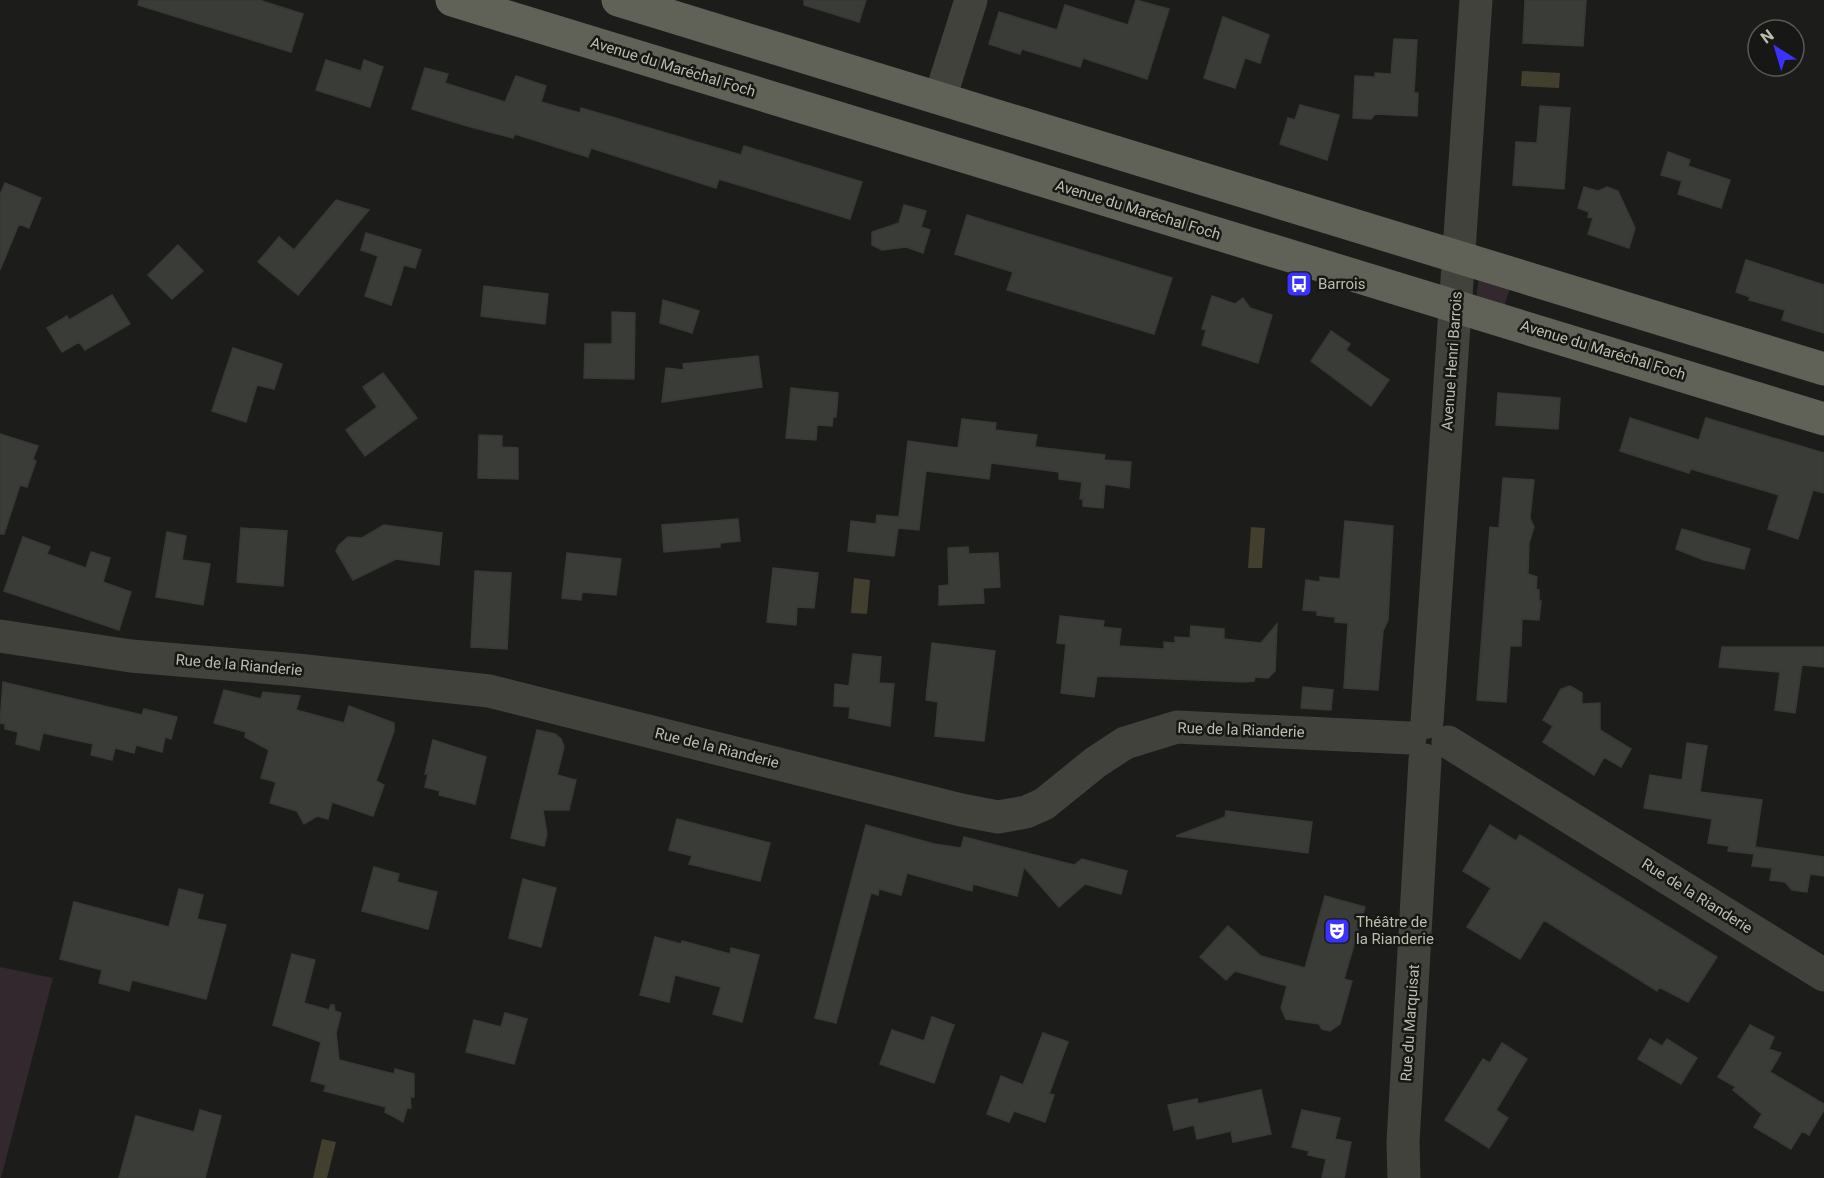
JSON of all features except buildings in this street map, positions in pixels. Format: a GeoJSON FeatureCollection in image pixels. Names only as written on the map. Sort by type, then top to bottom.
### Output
{"type":"FeatureCollection","features":[{"type":"Feature","properties":{"kind":"main road","name":"Avenue du Maréchal Foch"},"geometry":{"type":"LineString","coordinates":[[452,0],[1824,418]]}},
{"type":"Feature","properties":{"kind":"main road"},"geometry":{"type":"LineString","coordinates":[[618,0],[1824,369]]}},
{"type":"Feature","properties":{"kind":"street"},"geometry":{"type":"LineString","coordinates":[[940,98],[971,0]]}},
{"type":"Feature","properties":{"kind":"street","name":"Avenue Henri Barrois"},"geometry":{"type":"LineString","coordinates":[[1428,741],[1476,0]]}},
{"type":"Feature","properties":{"kind":"street","name":"Rue de la Rianderie"},"geometry":{"type":"LineString","coordinates":[[0,636],[131,656],[297,670],[489,691],[961,810],[999,817],[1012,816],[1044,804],[1096,762],[1125,743],[1177,727],[1428,741],[1824,975]]}},
{"type":"Feature","properties":{"kind":"street","name":"Rue du Marquisat"},"geometry":{"type":"LineString","coordinates":[[1404,1178],[1402,1143],[1428,741]]}},
{"type":"Feature","properties":{"kind":"shaded area"},"geometry":{"type":"Polygon","coordinates":[[[1522,71],[1560,73],[1559,88],[1521,86],[1522,71]]]}},
{"type":"Feature","properties":{"kind":"shaded area"},"geometry":{"type":"Polygon","coordinates":[[[1479,276],[1512,282],[1502,313],[1476,300],[1479,276]]]}},
{"type":"Feature","properties":{"kind":"shaded area"},"geometry":{"type":"Polygon","coordinates":[[[1251,527],[1265,528],[1262,568],[1248,568],[1251,527]]]}},
{"type":"Feature","properties":{"kind":"shaded area"},"geometry":{"type":"Polygon","coordinates":[[[854,578],[870,580],[867,614],[851,613],[854,578]]]}},
{"type":"Feature","properties":{"kind":"shaded area"},"geometry":{"type":"Polygon","coordinates":[[[0,967],[53,978],[1,1178],[0,1178],[0,967]]]}},
{"type":"Feature","properties":{"kind":"shaded area"},"geometry":{"type":"Polygon","coordinates":[[[322,1139],[336,1142],[327,1178],[313,1178],[322,1139]]]}},
{"type":"Feature","properties":{"kind":"place","name":"Barrois"},"geometry":{"type":"Point","coordinates":[1299,284]}},
{"type":"Feature","properties":{"kind":"place","name":"Théâtre de la Rianderie"},"geometry":{"type":"Point","coordinates":[1337,931]}}]}
